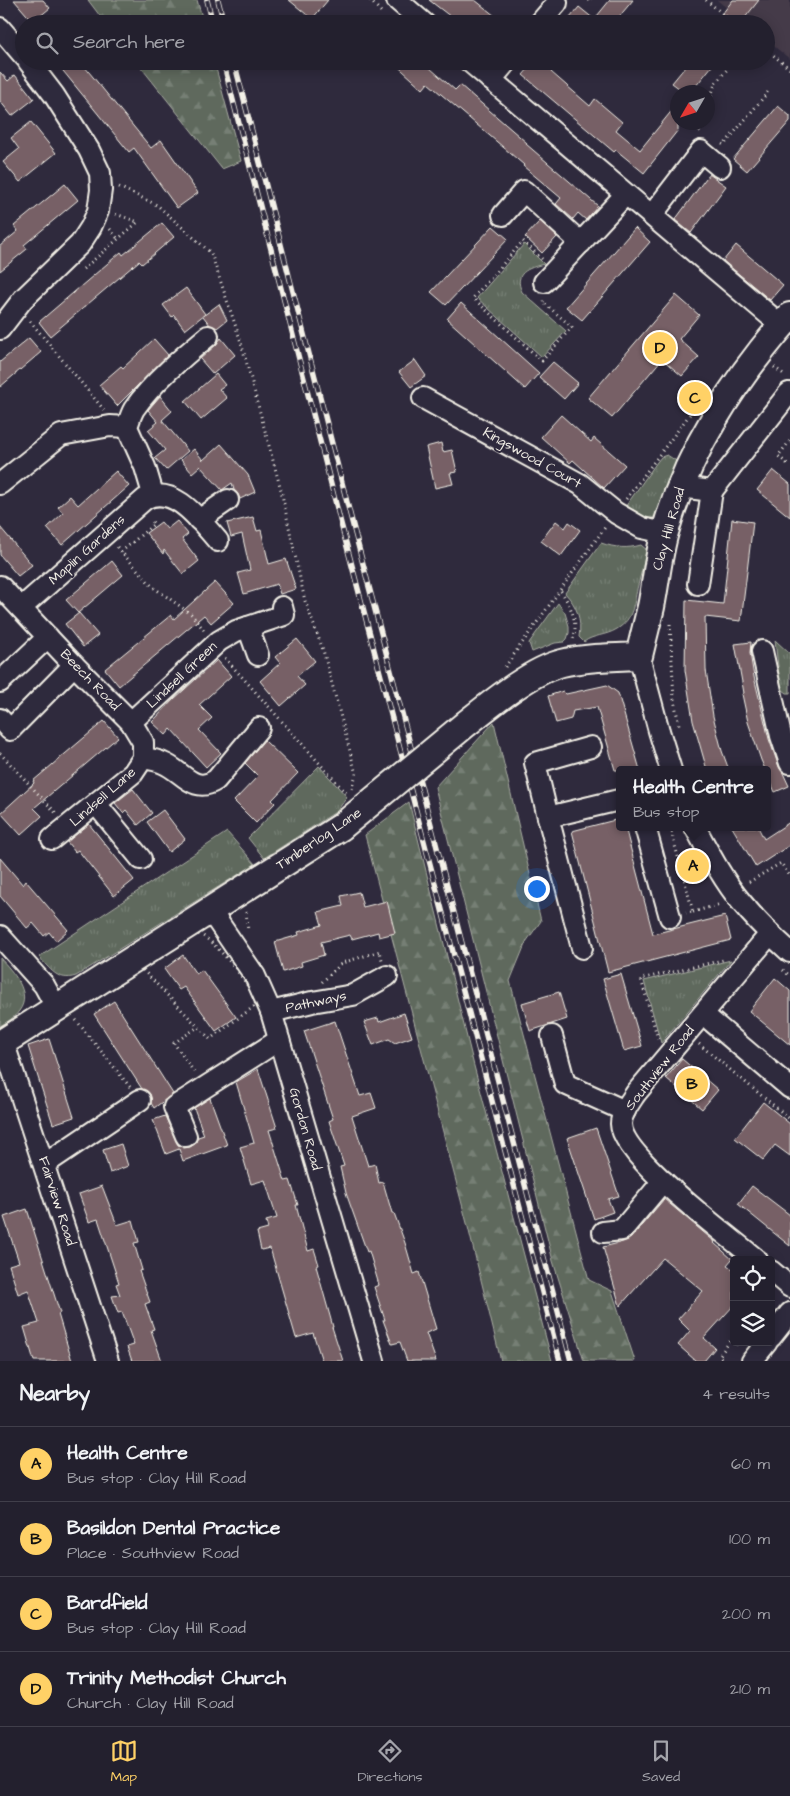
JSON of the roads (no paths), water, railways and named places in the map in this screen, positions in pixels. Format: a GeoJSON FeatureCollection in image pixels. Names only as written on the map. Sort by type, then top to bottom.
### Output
{"type":"FeatureCollection","features":[{"type":"Feature","properties":{"kind":"main road","name":"Clay Hill Road"},"geometry":{"type":"LineString","coordinates":[[640,656],[664,533],[680,487],[716,413],[744,372],[786,321]]}},
{"type":"Feature","properties":{"kind":"main road","name":"Timberlog Lane"},"geometry":{"type":"LineString","coordinates":[[2,1042],[63,1010],[210,910],[344,815],[369,805],[507,692],[561,663],[640,656]]}},
{"type":"Feature","properties":{"kind":"street"},"geometry":{"type":"LineString","coordinates":[[398,0],[415,15]]}},
{"type":"Feature","properties":{"kind":"street"},"geometry":{"type":"LineString","coordinates":[[547,15],[557,3]]}},
{"type":"Feature","properties":{"kind":"street"},"geometry":{"type":"LineString","coordinates":[[0,28],[15,46]]}},
{"type":"Feature","properties":{"kind":"street"},"geometry":{"type":"LineString","coordinates":[[0,329],[23,299],[80,244],[91,227],[98,211],[101,190],[100,173],[89,150],[54,95],[35,70]]}},
{"type":"Feature","properties":{"kind":"street"},"geometry":{"type":"LineString","coordinates":[[479,70],[625,195],[786,321]]}},
{"type":"Feature","properties":{"kind":"street"},"geometry":{"type":"LineString","coordinates":[[491,80],[499,70]]}},
{"type":"Feature","properties":{"kind":"street"},"geometry":{"type":"LineString","coordinates":[[652,215],[701,151],[720,167]]}},
{"type":"Feature","properties":{"kind":"street"},"geometry":{"type":"LineString","coordinates":[[503,215],[524,191],[581,243]]}},
{"type":"Feature","properties":{"kind":"street"},"geometry":{"type":"LineString","coordinates":[[546,289],[581,243],[625,195]]}},
{"type":"Feature","properties":{"kind":"street"},"geometry":{"type":"LineString","coordinates":[[123,427],[133,410],[146,394],[184,355],[208,336]]}},
{"type":"Feature","properties":{"kind":"street"},"geometry":{"type":"LineString","coordinates":[[698,584],[712,491],[789,386]]}},
{"type":"Feature","properties":{"kind":"street","name":"Kingswood Court"},"geometry":{"type":"LineString","coordinates":[[423,398],[580,484],[616,512],[642,528],[664,533]]}},
{"type":"Feature","properties":{"kind":"street"},"geometry":{"type":"LineString","coordinates":[[0,484],[61,435],[103,427],[123,427]]}},
{"type":"Feature","properties":{"kind":"street"},"geometry":{"type":"LineString","coordinates":[[123,427],[145,467],[153,494],[166,495],[178,501],[218,541]]}},
{"type":"Feature","properties":{"kind":"street"},"geometry":{"type":"LineString","coordinates":[[680,487],[712,491]]}},
{"type":"Feature","properties":{"kind":"street","name":"Maplin Gardens"},"geometry":{"type":"LineString","coordinates":[[22,608],[153,494]]}},
{"type":"Feature","properties":{"kind":"street"},"geometry":{"type":"LineString","coordinates":[[199,520],[228,500]]}},
{"type":"Feature","properties":{"kind":"street","name":"Beech Road"},"geometry":{"type":"LineString","coordinates":[[0,586],[74,665],[131,722]]}},
{"type":"Feature","properties":{"kind":"street","name":"Lindsell Green"},"geometry":{"type":"LineString","coordinates":[[131,722],[219,641],[236,631],[284,615],[282,607]]}},
{"type":"Feature","properties":{"kind":"street"},"geometry":{"type":"LineString","coordinates":[[248,627],[258,655]]}},
{"type":"Feature","properties":{"kind":"street","name":"Beech Road"},"geometry":{"type":"LineString","coordinates":[[0,682],[48,637]]}},
{"type":"Feature","properties":{"kind":"street"},"geometry":{"type":"LineString","coordinates":[[762,650],[785,730],[790,764]]}},
{"type":"Feature","properties":{"kind":"street","name":"Clay Hill Road"},"geometry":{"type":"LineString","coordinates":[[640,656],[670,766]]}},
{"type":"Feature","properties":{"kind":"street"},"geometry":{"type":"LineString","coordinates":[[0,719],[10,730],[74,665]]}},
{"type":"Feature","properties":{"kind":"street","name":"Lindsell Lane"},"geometry":{"type":"LineString","coordinates":[[52,839],[128,779],[143,758],[143,742],[131,722]]}},
{"type":"Feature","properties":{"kind":"street"},"geometry":{"type":"LineString","coordinates":[[143,758],[164,763],[192,782],[201,785],[210,783],[216,780],[259,728]]}},
{"type":"Feature","properties":{"kind":"street"},"geometry":{"type":"LineString","coordinates":[[582,948],[535,763],[592,747]]}},
{"type":"Feature","properties":{"kind":"street"},"geometry":{"type":"LineString","coordinates":[[548,817],[616,801]]}},
{"type":"Feature","properties":{"kind":"street"},"geometry":{"type":"LineString","coordinates":[[96,804],[141,859]]}},
{"type":"Feature","properties":{"kind":"street"},"geometry":{"type":"LineString","coordinates":[[646,831],[670,917]]}},
{"type":"Feature","properties":{"kind":"street"},"geometry":{"type":"LineString","coordinates":[[697,831],[714,863],[741,902],[770,934],[790,952]]}},
{"type":"Feature","properties":{"kind":"street","name":"Gordon Road"},"geometry":{"type":"LineString","coordinates":[[210,910],[255,976],[271,1012],[374,1361]]}},
{"type":"Feature","properties":{"kind":"street","name":"Southview Road"},"geometry":{"type":"LineString","coordinates":[[752,1256],[664,1182],[632,1149],[624,1137],[621,1123],[624,1112],[636,1094],[770,934]]}},
{"type":"Feature","properties":{"kind":"street"},"geometry":{"type":"LineString","coordinates":[[0,936],[44,985],[63,1010]]}},
{"type":"Feature","properties":{"kind":"street","name":"Pathways"},"geometry":{"type":"LineString","coordinates":[[271,1012],[353,995],[386,976]]}},
{"type":"Feature","properties":{"kind":"street"},"geometry":{"type":"LineString","coordinates":[[703,1014],[789,1087]]}},
{"type":"Feature","properties":{"kind":"street"},"geometry":{"type":"LineString","coordinates":[[552,1036],[565,1084],[624,1112]]}},
{"type":"Feature","properties":{"kind":"street"},"geometry":{"type":"LineString","coordinates":[[186,1136],[174,1107],[279,1040]]}},
{"type":"Feature","properties":{"kind":"street","name":"Fairview Road"},"geometry":{"type":"LineString","coordinates":[[2,1042],[45,1164],[108,1361]]}},
{"type":"Feature","properties":{"kind":"street"},"geometry":{"type":"LineString","coordinates":[[45,1164],[140,1100]]}},
{"type":"Feature","properties":{"kind":"street"},"geometry":{"type":"LineString","coordinates":[[603,1232],[622,1230],[664,1182]]}},
{"type":"Feature","properties":{"kind":"street"},"geometry":{"type":"LineString","coordinates":[[775,1274],[790,1287]]}},
{"type":"Feature","properties":{"kind":"street"},"geometry":{"type":"LineString","coordinates":[[775,1332],[790,1313]]}},
{"type":"Feature","properties":{"kind":"street"},"geometry":{"type":"LineString","coordinates":[[749,1354],[761,1346]]}},
{"type":"Feature","properties":{"kind":"railway"},"geometry":{"type":"LineString","coordinates":[[207,0],[211,15]]}},
{"type":"Feature","properties":{"kind":"railway"},"geometry":{"type":"LineString","coordinates":[[218,0],[222,15]]}},
{"type":"Feature","properties":{"kind":"railway"},"geometry":{"type":"LineString","coordinates":[[225,70],[339,516],[560,1361]]}},
{"type":"Feature","properties":{"kind":"railway"},"geometry":{"type":"LineString","coordinates":[[236,70],[571,1361]]}},
{"type":"Feature","properties":{"kind":"place","name":"Trinity Methodist Church"},"geometry":{"type":"Point","coordinates":[660,348]}},
{"type":"Feature","properties":{"kind":"place","name":"Bardfield"},"geometry":{"type":"Point","coordinates":[695,398]}},
{"type":"Feature","properties":{"kind":"place","name":"Health Centre"},"geometry":{"type":"Point","coordinates":[693,866]}},
{"type":"Feature","properties":{"kind":"place","name":"Basildon Dental Practice"},"geometry":{"type":"Point","coordinates":[692,1084]}}]}
